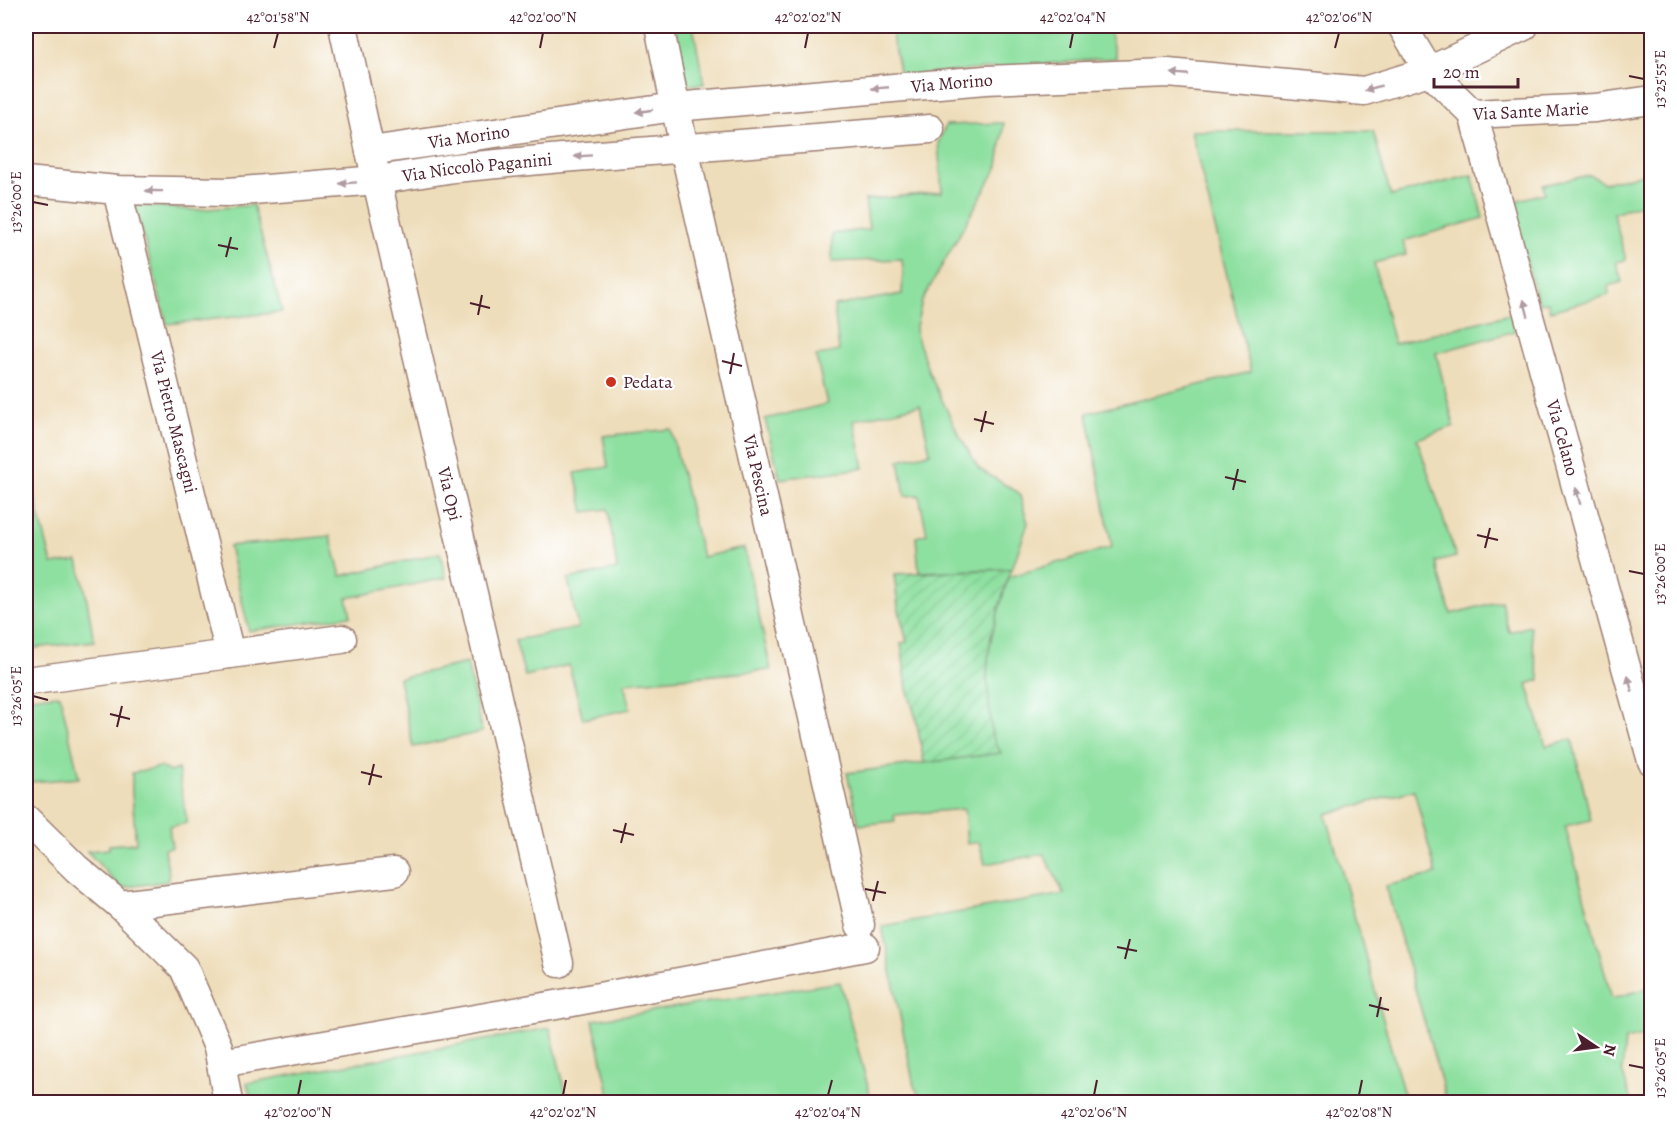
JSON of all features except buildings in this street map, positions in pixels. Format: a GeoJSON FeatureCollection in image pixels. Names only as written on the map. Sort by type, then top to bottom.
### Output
{"type":"FeatureCollection","features":[{"type":"Feature","properties":{"kind":"street","name":"Via Opi"},"geometry":{"type":"LineString","coordinates":[[342,26],[559,963]]}},
{"type":"Feature","properties":{"kind":"street","name":"Via Pescina"},"geometry":{"type":"LineString","coordinates":[[220,1063],[556,1005],[862,936],[684,148],[659,26]]}},
{"type":"Feature","properties":{"kind":"street","name":"Via Sante Marie"},"geometry":{"type":"LineString","coordinates":[[1402,26],[1429,71],[1473,114],[1594,108],[1652,100]]}},
{"type":"Feature","properties":{"kind":"street","name":"Via Morino"},"geometry":{"type":"LineString","coordinates":[[370,151],[675,107],[985,80],[1168,73],[1364,91],[1429,71],[1524,26]]}},
{"type":"Feature","properties":{"kind":"street","name":"Via Celano"},"geometry":{"type":"LineString","coordinates":[[1473,114],[1652,761]]}},
{"type":"Feature","properties":{"kind":"street","name":"Via Niccolò Paganini"},"geometry":{"type":"LineString","coordinates":[[26,181],[117,190],[228,192],[378,180],[454,168],[930,129]]}},
{"type":"Feature","properties":{"kind":"street","name":"Via Pietro Mascagni"},"geometry":{"type":"LineString","coordinates":[[117,190],[230,654]]}},
{"type":"Feature","properties":{"kind":"street"},"geometry":{"type":"LineString","coordinates":[[26,681],[342,639]]}},
{"type":"Feature","properties":{"kind":"street"},"geometry":{"type":"LineString","coordinates":[[26,819],[77,869],[120,904],[184,968],[218,1047],[228,1102]]}},
{"type":"Feature","properties":{"kind":"street"},"geometry":{"type":"LineString","coordinates":[[120,904],[394,872]]}},
{"type":"Feature","properties":{"kind":"green space"},"geometry":{"type":"Polygon","coordinates":[[[675,26],[693,26],[704,84],[688,85],[675,26]]]}},
{"type":"Feature","properties":{"kind":"green space"},"geometry":{"type":"Polygon","coordinates":[[[890,26],[1108,26],[1116,58],[900,76],[890,26]]]}},
{"type":"Feature","properties":{"kind":"green space"},"geometry":{"type":"Polygon","coordinates":[[[1004,123],[998,166],[922,301],[915,331],[929,373],[958,433],[979,469],[1019,493],[1028,523],[1012,569],[919,572],[916,537],[927,534],[919,495],[905,496],[899,460],[930,453],[920,405],[854,420],[864,468],[780,479],[765,419],[827,404],[816,356],[839,351],[834,306],[902,294],[902,259],[832,262],[832,234],[869,229],[865,200],[942,192],[938,143],[946,125],[1004,123]]]}},
{"type":"Feature","properties":{"kind":"green space"},"geometry":{"type":"Polygon","coordinates":[[[1191,131],[1373,131],[1391,196],[1472,175],[1483,218],[1403,241],[1406,255],[1374,263],[1394,344],[1510,314],[1515,331],[1436,353],[1454,426],[1417,439],[1456,557],[1436,562],[1451,614],[1501,601],[1509,632],[1530,626],[1540,680],[1527,684],[1546,746],[1572,739],[1591,820],[1565,826],[1612,999],[1651,987],[1651,1034],[1625,1040],[1622,1070],[1631,1102],[1447,1102],[1386,886],[1436,874],[1414,790],[1326,814],[1406,1102],[923,1102],[914,1086],[882,926],[1064,894],[1044,854],[985,864],[979,842],[967,844],[964,809],[894,815],[895,821],[859,825],[847,773],[1000,753],[991,731],[987,669],[991,639],[1008,577],[1112,547],[1087,413],[1251,372],[1191,131]]]}},
{"type":"Feature","properties":{"kind":"green space"},"geometry":{"type":"Polygon","coordinates":[[[1651,172],[1651,201],[1613,213],[1626,260],[1616,262],[1622,282],[1608,286],[1609,295],[1550,311],[1548,302],[1539,304],[1514,218],[1518,200],[1545,193],[1543,185],[1590,175],[1604,183],[1651,172]]]}},
{"type":"Feature","properties":{"kind":"green space"},"geometry":{"type":"Polygon","coordinates":[[[135,205],[196,210],[253,205],[282,312],[167,324],[135,205]]]}},
{"type":"Feature","properties":{"kind":"green space"},"geometry":{"type":"Polygon","coordinates":[[[671,429],[702,557],[744,548],[771,670],[624,683],[630,709],[583,719],[569,665],[525,676],[515,640],[578,628],[568,579],[617,569],[608,509],[584,512],[575,473],[608,467],[603,436],[671,429]]]}},
{"type":"Feature","properties":{"kind":"green space"},"geometry":{"type":"Polygon","coordinates":[[[26,450],[32,488],[52,564],[78,561],[94,641],[26,649],[26,450]]]}},
{"type":"Feature","properties":{"kind":"green space"},"geometry":{"type":"Polygon","coordinates":[[[330,536],[341,576],[440,553],[446,578],[347,598],[351,616],[249,631],[229,546],[330,536]]]}},
{"type":"Feature","properties":{"kind":"green space"},"geometry":{"type":"Polygon","coordinates":[[[1012,569],[991,637],[988,660],[987,677],[992,736],[1001,753],[924,763],[916,718],[907,689],[901,643],[907,642],[898,606],[894,574],[1012,569]]]}},
{"type":"Feature","properties":{"kind":"green space"},"geometry":{"type":"Polygon","coordinates":[[[467,663],[482,732],[413,747],[399,678],[467,663]]]}},
{"type":"Feature","properties":{"kind":"green space"},"geometry":{"type":"Polygon","coordinates":[[[60,695],[79,778],[31,782],[26,788],[26,697],[60,695]]]}},
{"type":"Feature","properties":{"kind":"green space"},"geometry":{"type":"Polygon","coordinates":[[[160,767],[170,772],[178,769],[187,823],[169,827],[172,847],[164,849],[169,874],[168,881],[121,888],[87,851],[109,849],[109,845],[136,843],[132,773],[160,767]]]}},
{"type":"Feature","properties":{"kind":"green space"},"geometry":{"type":"Polygon","coordinates":[[[840,982],[872,1102],[611,1102],[593,1020],[840,982]]]}},
{"type":"Feature","properties":{"kind":"green space"},"geometry":{"type":"Polygon","coordinates":[[[550,1028],[568,1102],[252,1102],[247,1083],[550,1028]]]}},
{"type":"Feature","properties":{"kind":"place","name":"Pedata"},"geometry":{"type":"Point","coordinates":[611,382]}}]}
